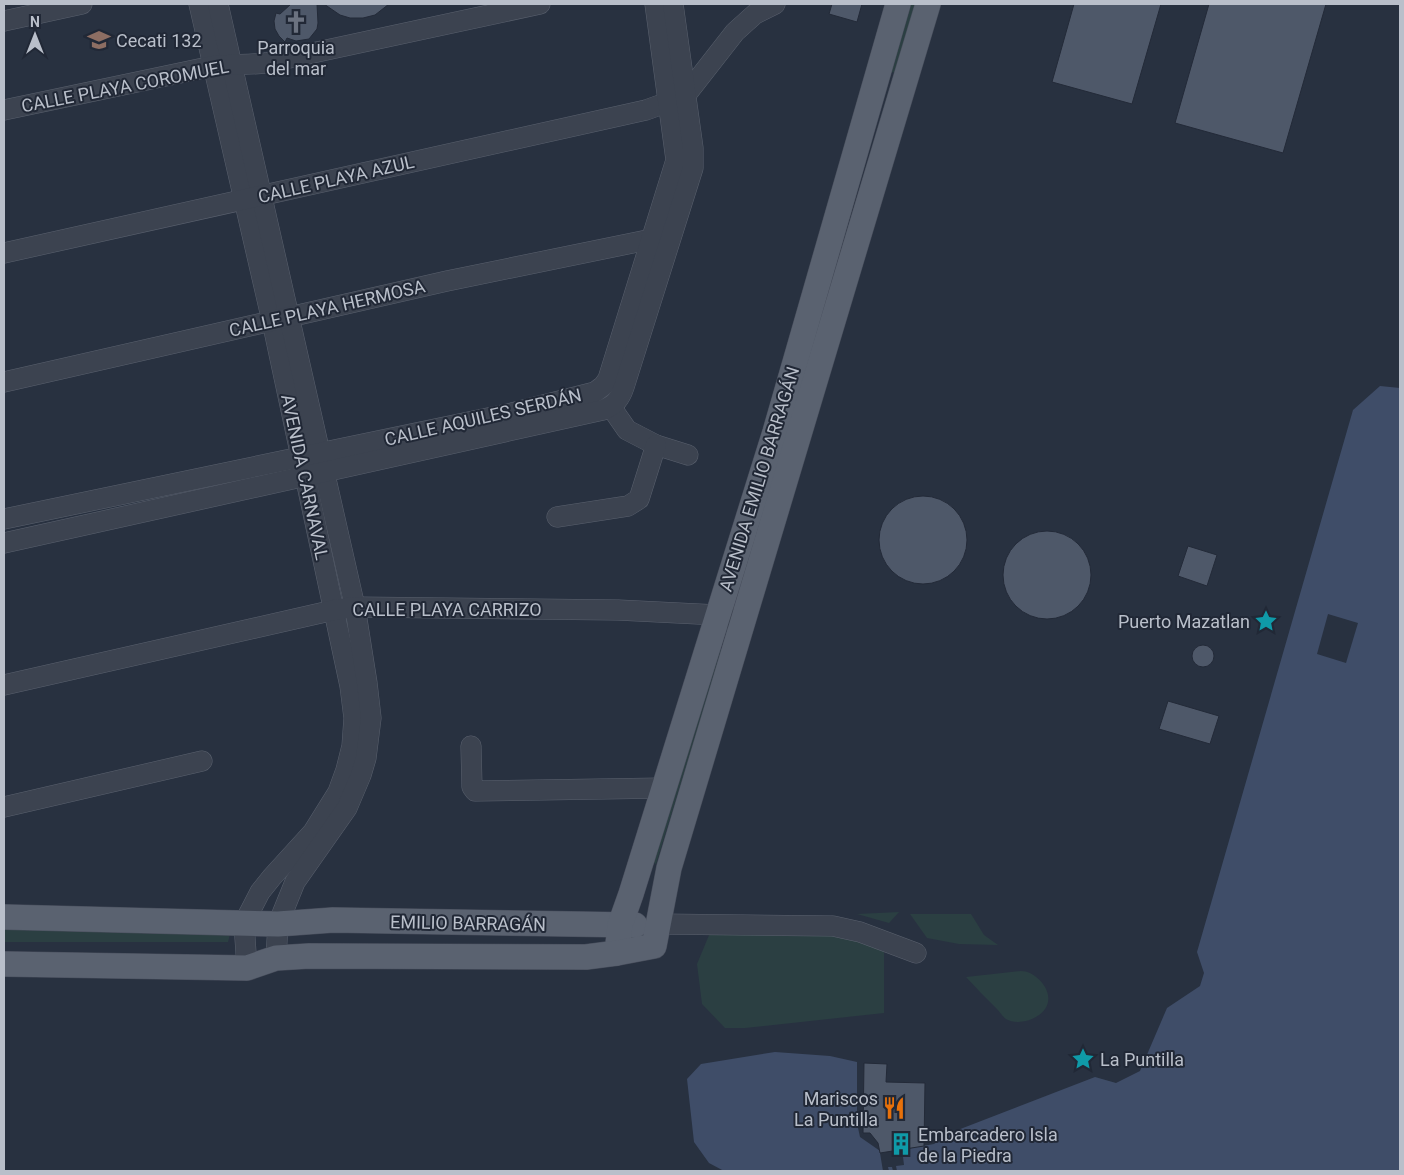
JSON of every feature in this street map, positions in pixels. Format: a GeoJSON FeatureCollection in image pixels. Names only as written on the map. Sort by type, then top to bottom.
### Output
{"type":"FeatureCollection","features":[{"type":"Feature","properties":{"kind":"main road","name":"AVENIDA EMILIO BARRAGÁN"},"geometry":{"type":"LineString","coordinates":[[617,953],[620,925],[775,432],[870,96],[898,4]]}},
{"type":"Feature","properties":{"kind":"main road","name":"AVENIDA EMILIO BARRAGÁN"},"geometry":{"type":"LineString","coordinates":[[656,935],[669,868],[928,4]]}},
{"type":"Feature","properties":{"kind":"main road"},"geometry":{"type":"LineString","coordinates":[[870,96],[899,104]]}},
{"type":"Feature","properties":{"kind":"main road","name":"EMILIO BARRAGÁN"},"geometry":{"type":"LineString","coordinates":[[4,917],[278,924],[333,920],[620,925],[656,935]]}},
{"type":"Feature","properties":{"kind":"main road","name":"EMILIO BARRAGÁN"},"geometry":{"type":"LineString","coordinates":[[4,964],[246,968],[276,958],[309,956],[586,956],[617,953],[656,935]]}},
{"type":"Feature","properties":{"kind":"street"},"geometry":{"type":"LineString","coordinates":[[4,21],[82,4]]}},
{"type":"Feature","properties":{"kind":"street","name":"AVENIDA CARNAVAL"},"geometry":{"type":"LineString","coordinates":[[200,4],[222,65],[281,319],[312,464],[334,610],[350,686],[354,718],[352,746],[346,770],[338,792],[328,811],[313,832],[272,876],[260,892],[244,923]]}},
{"type":"Feature","properties":{"kind":"street","name":"AVENIDA CARNAVAL"},"geometry":{"type":"LineString","coordinates":[[218,4],[222,65]]}},
{"type":"Feature","properties":{"kind":"street","name":"CALLE PLAYA COROMUEL"},"geometry":{"type":"LineString","coordinates":[[4,110],[222,65],[266,63],[540,4]]}},
{"type":"Feature","properties":{"kind":"street","name":"CALLE AQUILES SERDÁN"},"geometry":{"type":"LineString","coordinates":[[655,4],[676,99]]}},
{"type":"Feature","properties":{"kind":"street","name":"CALLE AQUILES SERDÁN"},"geometry":{"type":"LineString","coordinates":[[4,520],[312,464],[505,433],[612,407],[618,402],[624,387],[677,190],[672,4]]}},
{"type":"Feature","properties":{"kind":"street"},"geometry":{"type":"LineString","coordinates":[[676,99],[735,32],[755,14],[775,4]]}},
{"type":"Feature","properties":{"kind":"street","name":"CALLE PLAYA AZUL"},"geometry":{"type":"LineString","coordinates":[[4,253],[646,110],[676,99]]}},
{"type":"Feature","properties":{"kind":"street","name":"CALLE AQUILES SERDÁN"},"geometry":{"type":"LineString","coordinates":[[4,542],[595,392],[608,379],[652,239],[677,190]]}},
{"type":"Feature","properties":{"kind":"street","name":"CALLE PLAYA HERMOSA"},"geometry":{"type":"LineString","coordinates":[[4,382],[447,281],[652,239]]}},
{"type":"Feature","properties":{"kind":"street"},"geometry":{"type":"LineString","coordinates":[[612,407],[627,430],[656,445],[688,455]]}},
{"type":"Feature","properties":{"kind":"street"},"geometry":{"type":"LineString","coordinates":[[557,517],[628,506],[634,503],[639,499],[656,445]]}},
{"type":"Feature","properties":{"kind":"street","name":"AVENIDA CARNAVAL"},"geometry":{"type":"LineString","coordinates":[[278,924],[295,882],[347,808],[366,758],[370,718],[367,683],[355,607],[312,464]]}},
{"type":"Feature","properties":{"kind":"street","name":"CALLE PLAYA CARRIZO"},"geometry":{"type":"LineString","coordinates":[[4,685],[334,610],[355,607],[618,610],[718,615],[742,620]]}},
{"type":"Feature","properties":{"kind":"street"},"geometry":{"type":"LineString","coordinates":[[471,746],[472,787],[475,791],[663,788]]}},
{"type":"Feature","properties":{"kind":"street"},"geometry":{"type":"LineString","coordinates":[[4,806],[202,761]]}},
{"type":"Feature","properties":{"kind":"street"},"geometry":{"type":"LineString","coordinates":[[244,923],[246,968]]}},
{"type":"Feature","properties":{"kind":"street"},"geometry":{"type":"LineString","coordinates":[[276,958],[278,924]]}},
{"type":"Feature","properties":{"kind":"street"},"geometry":{"type":"LineString","coordinates":[[656,935],[686,925],[833,926],[860,932],[916,952]]}},
{"type":"Feature","properties":{"kind":"green space"},"geometry":{"type":"Polygon","coordinates":[[[906,4],[916,4],[895,73],[886,70],[906,4]]]}},
{"type":"Feature","properties":{"kind":"green space"},"geometry":{"type":"Polygon","coordinates":[[[713,648],[722,650],[656,864],[648,860],[713,648]]]}},
{"type":"Feature","properties":{"kind":"green space"},"geometry":{"type":"Polygon","coordinates":[[[899,912],[889,923],[857,914],[899,912]]]}},
{"type":"Feature","properties":{"kind":"green space"},"geometry":{"type":"Polygon","coordinates":[[[910,914],[971,914],[984,935],[998,945],[959,944],[927,938],[910,914]]]}},
{"type":"Feature","properties":{"kind":"green space"},"geometry":{"type":"Polygon","coordinates":[[[4,924],[230,934],[228,942],[4,942],[4,924]]]}},
{"type":"Feature","properties":{"kind":"green space"},"geometry":{"type":"Polygon","coordinates":[[[712,928],[839,930],[884,950],[884,1013],[745,1028],[725,1028],[702,1004],[697,964],[712,928]]]}},
{"type":"Feature","properties":{"kind":"green space"},"geometry":{"type":"Polygon","coordinates":[[[1021,971],[1031,974],[1040,981],[1047,991],[1048,1002],[1046,1008],[1037,1017],[1018,1022],[1006,1019],[966,977],[1021,971]]]}},
{"type":"Feature","properties":{"kind":"water"},"geometry":{"type":"Polygon","coordinates":[[[1380,386],[1400,388],[1400,1171],[724,1171],[709,1163],[694,1142],[687,1079],[701,1064],[775,1052],[830,1056],[857,1062],[857,1123],[860,1137],[883,1153],[934,1144],[950,1133],[1095,1077],[1116,1083],[1140,1071],[1167,1008],[1200,986],[1204,973],[1197,952],[1353,410],[1380,386]]]}},
{"type":"Feature","properties":{"kind":"pier"},"geometry":{"type":"Polygon","coordinates":[[[1328,614],[1358,623],[1346,663],[1317,654],[1328,614]]]}},
{"type":"Feature","properties":{"kind":"pier"},"geometry":{"type":"Polygon","coordinates":[[[902,1149],[904,1165],[896,1166],[897,1171],[893,1171],[892,1167],[888,1167],[889,1171],[883,1171],[880,1153],[902,1149]]]}},
{"type":"Feature","properties":{"kind":"building","name":"Parroquia del mar"},"geometry":{"type":"Polygon","coordinates":[[[291,4],[317,4],[317,29],[309,39],[296,41],[287,38],[285,42],[275,29],[276,13],[280,14],[291,4]]]}},
{"type":"Feature","properties":{"kind":"building","name":"Parroquia del mar"},"geometry":{"type":"Polygon","coordinates":[[[324,4],[389,4],[375,15],[363,18],[350,18],[340,15],[324,4]]]}},
{"type":"Feature","properties":{"kind":"building"},"geometry":{"type":"Polygon","coordinates":[[[832,4],[862,4],[857,22],[829,14],[832,4]]]}},
{"type":"Feature","properties":{"kind":"building"},"geometry":{"type":"Polygon","coordinates":[[[1074,4],[1161,4],[1132,104],[1052,82],[1074,4]]]}},
{"type":"Feature","properties":{"kind":"building"},"geometry":{"type":"Polygon","coordinates":[[[1209,4],[1326,4],[1283,153],[1175,123],[1209,4]]]}},
{"type":"Feature","properties":{"kind":"building"},"geometry":{"type":"Polygon","coordinates":[[[923,496],[940,500],[954,509],[963,523],[967,540],[963,557],[954,571],[940,580],[923,584],[906,580],[892,571],[883,557],[879,540],[883,523],[892,509],[906,500],[923,496]]]}},
{"type":"Feature","properties":{"kind":"building"},"geometry":{"type":"Polygon","coordinates":[[[1047,531],[1064,535],[1078,544],[1087,558],[1091,575],[1087,592],[1078,606],[1064,615],[1047,619],[1030,615],[1016,606],[1007,592],[1003,575],[1007,558],[1016,544],[1030,535],[1047,531]]]}},
{"type":"Feature","properties":{"kind":"building"},"geometry":{"type":"Polygon","coordinates":[[[1188,546],[1217,555],[1207,586],[1178,576],[1188,546]]]}},
{"type":"Feature","properties":{"kind":"building"},"geometry":{"type":"Polygon","coordinates":[[[1203,645],[1213,652],[1214,656],[1207,666],[1203,667],[1193,660],[1192,656],[1199,646],[1203,645]]]}},
{"type":"Feature","properties":{"kind":"building"},"geometry":{"type":"Polygon","coordinates":[[[1168,701],[1219,716],[1210,744],[1159,729],[1168,701]]]}},
{"type":"Feature","properties":{"kind":"building","name":"Mariscos La Puntilla"},"geometry":{"type":"Polygon","coordinates":[[[864,1063],[887,1064],[886,1082],[925,1083],[924,1146],[880,1153],[878,1143],[870,1133],[863,1133],[864,1063]]]}},
{"type":"Feature","properties":{"kind":"place","name":"Parroquia del mar"},"geometry":{"type":"Point","coordinates":[296,22]}},
{"type":"Feature","properties":{"kind":"place","name":"Cecati 132"},"geometry":{"type":"Point","coordinates":[99,40]}},
{"type":"Feature","properties":{"kind":"place","name":"Puerto Mazatlan"},"geometry":{"type":"Point","coordinates":[1266,621]}},
{"type":"Feature","properties":{"kind":"place","name":"La Puntilla"},"geometry":{"type":"Point","coordinates":[1083,1059]}},
{"type":"Feature","properties":{"kind":"place","name":"Mariscos La Puntilla"},"geometry":{"type":"Point","coordinates":[894,1108]}},
{"type":"Feature","properties":{"kind":"place","name":"Embarcadero Isla de la Piedra"},"geometry":{"type":"Point","coordinates":[901,1144]}}]}
